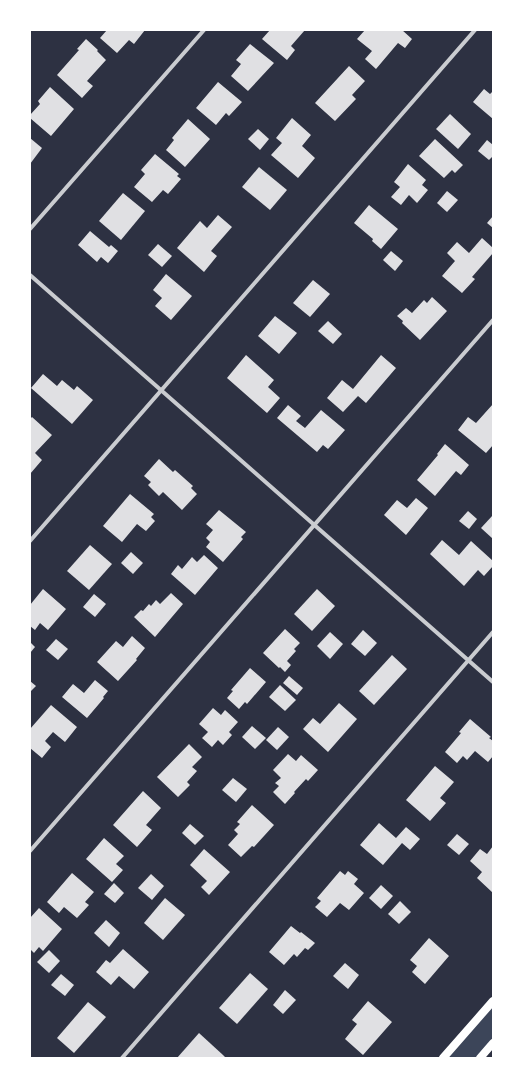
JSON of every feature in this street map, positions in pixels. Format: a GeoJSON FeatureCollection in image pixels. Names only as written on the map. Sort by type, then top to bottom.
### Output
{"type":"FeatureCollection","features":[{"type":"Feature","properties":{"kind":"main road"},"geometry":{"type":"LineString","coordinates":[[443,1058],[493,1001]]}},
{"type":"Feature","properties":{"kind":"main road"},"geometry":{"type":"LineString","coordinates":[[480,1058],[493,1043]]}},
{"type":"Feature","properties":{"kind":"street"},"geometry":{"type":"LineString","coordinates":[[30,229],[204,30]]}},
{"type":"Feature","properties":{"kind":"street"},"geometry":{"type":"LineString","coordinates":[[30,541],[474,30]]}},
{"type":"Feature","properties":{"kind":"street"},"geometry":{"type":"LineString","coordinates":[[30,275],[493,682]]}},
{"type":"Feature","properties":{"kind":"street"},"geometry":{"type":"LineString","coordinates":[[30,851],[493,320]]}},
{"type":"Feature","properties":{"kind":"street"},"geometry":{"type":"LineString","coordinates":[[122,1058],[493,632]]}},
{"type":"Feature","properties":{"kind":"shaded area"},"geometry":{"type":"Polygon","coordinates":[[[493,1005],[493,1044],[481,1058],[447,1058],[493,1005]]]}},
{"type":"Feature","properties":{"kind":"building"},"geometry":{"type":"Polygon","coordinates":[[[107,30],[145,30],[134,44],[129,40],[117,53],[100,38],[107,30]]]}},
{"type":"Feature","properties":{"kind":"building"},"geometry":{"type":"Polygon","coordinates":[[[270,30],[305,30],[291,46],[295,50],[287,60],[262,39],[270,30]]]}},
{"type":"Feature","properties":{"kind":"building"},"geometry":{"type":"Polygon","coordinates":[[[365,30],[402,30],[412,39],[405,48],[398,43],[376,69],[365,59],[372,51],[357,39],[365,30]]]}},
{"type":"Feature","properties":{"kind":"building"},"geometry":{"type":"Polygon","coordinates":[[[86,39],[106,60],[87,81],[93,86],[82,98],[57,75],[79,50],[77,49],[86,39]]]}},
{"type":"Feature","properties":{"kind":"building"},"geometry":{"type":"Polygon","coordinates":[[[250,44],[274,63],[248,91],[231,76],[241,64],[236,60],[250,44]]]}},
{"type":"Feature","properties":{"kind":"building"},"geometry":{"type":"Polygon","coordinates":[[[349,66],[365,81],[352,95],[356,99],[335,121],[315,103],[349,66]]]}},
{"type":"Feature","properties":{"kind":"building"},"geometry":{"type":"Polygon","coordinates":[[[218,82],[242,102],[229,116],[226,113],[216,125],[196,108],[218,82]]]}},
{"type":"Feature","properties":{"kind":"building"},"geometry":{"type":"Polygon","coordinates":[[[50,87],[74,109],[51,136],[30,118],[30,115],[40,104],[38,101],[50,87]]]}},
{"type":"Feature","properties":{"kind":"building"},"geometry":{"type":"Polygon","coordinates":[[[484,89],[490,94],[493,91],[493,119],[473,102],[484,89]]]}},
{"type":"Feature","properties":{"kind":"building"},"geometry":{"type":"Polygon","coordinates":[[[450,114],[471,134],[458,149],[436,129],[450,114]]]}},
{"type":"Feature","properties":{"kind":"building"},"geometry":{"type":"Polygon","coordinates":[[[292,118],[311,135],[302,146],[315,158],[298,178],[271,155],[282,143],[276,138],[292,118]]]}},
{"type":"Feature","properties":{"kind":"building"},"geometry":{"type":"Polygon","coordinates":[[[188,119],[210,139],[185,167],[166,150],[174,140],[172,138],[188,119]]]}},
{"type":"Feature","properties":{"kind":"building"},"geometry":{"type":"Polygon","coordinates":[[[258,129],[269,139],[260,150],[248,139],[258,129]]]}},
{"type":"Feature","properties":{"kind":"building"},"geometry":{"type":"Polygon","coordinates":[[[30,138],[42,148],[30,164],[30,138]]]}},
{"type":"Feature","properties":{"kind":"building"},"geometry":{"type":"Polygon","coordinates":[[[435,139],[463,165],[455,173],[452,170],[444,178],[419,156],[435,139]]]}},
{"type":"Feature","properties":{"kind":"building"},"geometry":{"type":"Polygon","coordinates":[[[487,140],[493,145],[493,156],[489,160],[478,151],[487,140]]]}},
{"type":"Feature","properties":{"kind":"building"},"geometry":{"type":"Polygon","coordinates":[[[155,154],[179,174],[177,176],[181,179],[168,194],[163,190],[152,202],[134,187],[145,174],[141,170],[155,154]]]}},
{"type":"Feature","properties":{"kind":"building"},"geometry":{"type":"Polygon","coordinates":[[[408,164],[426,180],[422,185],[428,190],[417,203],[409,195],[401,205],[391,197],[400,187],[394,182],[408,164]]]}},
{"type":"Feature","properties":{"kind":"building"},"geometry":{"type":"Polygon","coordinates":[[[259,167],[287,190],[270,210],[242,187],[259,167]]]}},
{"type":"Feature","properties":{"kind":"building"},"geometry":{"type":"Polygon","coordinates":[[[447,191],[458,200],[447,212],[437,203],[447,191]]]}},
{"type":"Feature","properties":{"kind":"building"},"geometry":{"type":"Polygon","coordinates":[[[123,193],[145,211],[121,240],[99,221],[123,193]]]}},
{"type":"Feature","properties":{"kind":"building"},"geometry":{"type":"Polygon","coordinates":[[[369,205],[398,229],[381,249],[372,241],[373,239],[354,223],[369,205]]]}},
{"type":"Feature","properties":{"kind":"building"},"geometry":{"type":"Polygon","coordinates":[[[218,215],[232,227],[211,251],[217,256],[204,272],[177,248],[200,221],[207,228],[218,215]]]}},
{"type":"Feature","properties":{"kind":"building"},"geometry":{"type":"Polygon","coordinates":[[[493,216],[493,228],[487,223],[493,216]]]}},
{"type":"Feature","properties":{"kind":"building"},"geometry":{"type":"Polygon","coordinates":[[[90,231],[109,247],[111,245],[118,251],[108,263],[101,257],[97,262],[78,245],[90,231]]]}},
{"type":"Feature","properties":{"kind":"building"},"geometry":{"type":"Polygon","coordinates":[[[482,238],[493,248],[493,253],[472,277],[475,279],[462,293],[442,276],[455,261],[447,253],[457,242],[469,253],[482,238]]]}},
{"type":"Feature","properties":{"kind":"building"},"geometry":{"type":"Polygon","coordinates":[[[158,244],[172,256],[162,267],[148,255],[158,244]]]}},
{"type":"Feature","properties":{"kind":"building"},"geometry":{"type":"Polygon","coordinates":[[[391,251],[403,261],[395,271],[383,260],[391,251]]]}},
{"type":"Feature","properties":{"kind":"building"},"geometry":{"type":"Polygon","coordinates":[[[166,274],[192,296],[171,320],[155,306],[162,298],[153,290],[166,274]]]}},
{"type":"Feature","properties":{"kind":"building"},"geometry":{"type":"Polygon","coordinates":[[[313,280],[330,294],[310,317],[293,303],[313,280]]]}},
{"type":"Feature","properties":{"kind":"building"},"geometry":{"type":"Polygon","coordinates":[[[432,297],[447,311],[420,340],[402,323],[403,321],[397,316],[406,308],[412,313],[424,300],[427,303],[432,297]]]}},
{"type":"Feature","properties":{"kind":"building"},"geometry":{"type":"Polygon","coordinates":[[[275,316],[297,333],[279,354],[258,336],[275,316]]]}},
{"type":"Feature","properties":{"kind":"building"},"geometry":{"type":"Polygon","coordinates":[[[328,321],[342,334],[333,344],[318,331],[328,321]]]}},
{"type":"Feature","properties":{"kind":"building"},"geometry":{"type":"Polygon","coordinates":[[[246,355],[274,380],[268,387],[280,398],[267,413],[227,378],[246,355]]]}},
{"type":"Feature","properties":{"kind":"building"},"geometry":{"type":"Polygon","coordinates":[[[381,355],[396,368],[366,403],[358,396],[343,412],[327,398],[342,380],[353,389],[381,355]]]}},
{"type":"Feature","properties":{"kind":"building"},"geometry":{"type":"Polygon","coordinates":[[[43,374],[57,386],[62,380],[74,390],[77,386],[93,400],[72,424],[31,388],[43,374]]]}},
{"type":"Feature","properties":{"kind":"building"},"geometry":{"type":"Polygon","coordinates":[[[493,404],[493,445],[486,453],[458,430],[468,417],[476,423],[493,404]]]}},
{"type":"Feature","properties":{"kind":"building"},"geometry":{"type":"Polygon","coordinates":[[[288,405],[301,416],[296,421],[305,428],[321,410],[345,430],[328,449],[323,445],[317,452],[277,418],[288,405]]]}},
{"type":"Feature","properties":{"kind":"building"},"geometry":{"type":"Polygon","coordinates":[[[32,417],[52,435],[35,453],[42,460],[30,474],[30,419],[32,417]]]}},
{"type":"Feature","properties":{"kind":"building"},"geometry":{"type":"Polygon","coordinates":[[[445,444],[469,465],[461,475],[456,471],[435,496],[417,480],[438,455],[437,454],[445,444]]]}},
{"type":"Feature","properties":{"kind":"building"},"geometry":{"type":"Polygon","coordinates":[[[159,459],[173,472],[175,470],[193,486],[191,488],[197,494],[182,510],[163,492],[159,496],[148,485],[151,482],[144,476],[159,459]]]}},
{"type":"Feature","properties":{"kind":"building"},"geometry":{"type":"Polygon","coordinates":[[[130,494],[154,514],[151,517],[155,521],[146,531],[137,524],[122,542],[103,526],[130,494]]]}},
{"type":"Feature","properties":{"kind":"building"},"geometry":{"type":"Polygon","coordinates":[[[416,498],[428,508],[406,535],[384,515],[397,500],[407,508],[416,498]]]}},
{"type":"Feature","properties":{"kind":"building"},"geometry":{"type":"Polygon","coordinates":[[[219,510],[246,532],[241,537],[243,539],[223,562],[206,547],[210,542],[206,538],[213,530],[206,524],[219,510]]]}},
{"type":"Feature","properties":{"kind":"building"},"geometry":{"type":"Polygon","coordinates":[[[468,511],[477,519],[469,529],[459,521],[468,511]]]}},
{"type":"Feature","properties":{"kind":"building"},"geometry":{"type":"Polygon","coordinates":[[[493,515],[493,539],[481,528],[493,515]]]}},
{"type":"Feature","properties":{"kind":"building"},"geometry":{"type":"Polygon","coordinates":[[[442,540],[459,555],[471,541],[493,561],[493,566],[484,576],[478,570],[464,586],[430,554],[442,540]]]}},
{"type":"Feature","properties":{"kind":"building"},"geometry":{"type":"Polygon","coordinates":[[[90,545],[112,564],[89,590],[67,571],[90,545]]]}},
{"type":"Feature","properties":{"kind":"building"},"geometry":{"type":"Polygon","coordinates":[[[131,552],[143,563],[133,574],[121,563],[131,552]]]}},
{"type":"Feature","properties":{"kind":"building"},"geometry":{"type":"Polygon","coordinates":[[[204,555],[218,568],[195,595],[171,574],[178,565],[182,569],[192,557],[197,562],[204,555]]]}},
{"type":"Feature","properties":{"kind":"building"},"geometry":{"type":"Polygon","coordinates":[[[43,589],[66,609],[48,630],[40,623],[35,630],[30,626],[30,605],[43,589]]]}},
{"type":"Feature","properties":{"kind":"building"},"geometry":{"type":"Polygon","coordinates":[[[317,589],[335,606],[312,631],[294,614],[317,589]]]}},
{"type":"Feature","properties":{"kind":"building"},"geometry":{"type":"Polygon","coordinates":[[[171,593],[183,604],[155,637],[134,617],[141,610],[143,611],[149,604],[151,606],[156,600],[160,604],[171,593]]]}},
{"type":"Feature","properties":{"kind":"building"},"geometry":{"type":"Polygon","coordinates":[[[94,594],[106,604],[95,617],[83,607],[94,594]]]}},
{"type":"Feature","properties":{"kind":"building"},"geometry":{"type":"Polygon","coordinates":[[[285,629],[300,643],[294,649],[296,651],[287,661],[291,665],[285,672],[263,653],[285,629]]]}},
{"type":"Feature","properties":{"kind":"building"},"geometry":{"type":"Polygon","coordinates":[[[363,630],[377,643],[365,656],[351,644],[363,630]]]}},
{"type":"Feature","properties":{"kind":"building"},"geometry":{"type":"Polygon","coordinates":[[[330,632],[343,644],[330,659],[317,646],[330,632]]]}},
{"type":"Feature","properties":{"kind":"building"},"geometry":{"type":"Polygon","coordinates":[[[132,636],[145,648],[136,659],[137,660],[118,681],[97,662],[116,641],[123,647],[132,636]]]}},
{"type":"Feature","properties":{"kind":"building"},"geometry":{"type":"Polygon","coordinates":[[[56,639],[68,649],[58,660],[46,650],[56,639]]]}},
{"type":"Feature","properties":{"kind":"building"},"geometry":{"type":"Polygon","coordinates":[[[30,642],[35,647],[30,653],[30,642]]]}},
{"type":"Feature","properties":{"kind":"building"},"geometry":{"type":"Polygon","coordinates":[[[392,655],[407,669],[374,705],[359,691],[392,655]]]}},
{"type":"Feature","properties":{"kind":"building"},"geometry":{"type":"Polygon","coordinates":[[[250,668],[266,682],[247,704],[245,702],[239,709],[227,698],[233,691],[231,690],[250,668]]]}},
{"type":"Feature","properties":{"kind":"building"},"geometry":{"type":"Polygon","coordinates":[[[289,676],[303,688],[297,695],[283,683],[289,676]]]}},
{"type":"Feature","properties":{"kind":"building"},"geometry":{"type":"Polygon","coordinates":[[[95,680],[108,691],[87,718],[62,697],[73,684],[84,693],[95,680]]]}},
{"type":"Feature","properties":{"kind":"building"},"geometry":{"type":"Polygon","coordinates":[[[30,681],[36,686],[30,692],[30,681]]]}},
{"type":"Feature","properties":{"kind":"building"},"geometry":{"type":"Polygon","coordinates":[[[280,685],[296,700],[285,711],[269,697],[280,685]]]}},
{"type":"Feature","properties":{"kind":"building"},"geometry":{"type":"Polygon","coordinates":[[[339,703],[357,719],[328,752],[303,729],[313,718],[320,724],[339,703]]]}},
{"type":"Feature","properties":{"kind":"building"},"geometry":{"type":"Polygon","coordinates":[[[51,705],[77,727],[65,742],[53,732],[45,741],[51,747],[42,758],[30,748],[30,729],[51,705]]]}},
{"type":"Feature","properties":{"kind":"building"},"geometry":{"type":"Polygon","coordinates":[[[213,708],[221,715],[225,710],[238,722],[229,732],[232,735],[223,745],[218,740],[212,747],[202,738],[208,732],[199,724],[213,708]]]}},
{"type":"Feature","properties":{"kind":"building"},"geometry":{"type":"Polygon","coordinates":[[[470,719],[491,737],[489,738],[493,741],[493,756],[488,762],[475,751],[467,760],[463,756],[457,763],[445,752],[461,733],[459,732],[470,719]]]}},
{"type":"Feature","properties":{"kind":"building"},"geometry":{"type":"Polygon","coordinates":[[[252,726],[266,738],[255,749],[242,737],[252,726]]]}},
{"type":"Feature","properties":{"kind":"building"},"geometry":{"type":"Polygon","coordinates":[[[278,727],[289,737],[277,750],[266,740],[278,727]]]}},
{"type":"Feature","properties":{"kind":"building"},"geometry":{"type":"Polygon","coordinates":[[[189,744],[202,757],[192,767],[197,771],[187,782],[190,785],[178,797],[157,777],[189,744]]]}},
{"type":"Feature","properties":{"kind":"building"},"geometry":{"type":"Polygon","coordinates":[[[288,754],[296,761],[301,755],[318,770],[308,781],[306,779],[285,804],[273,792],[279,786],[275,783],[281,778],[273,770],[288,754]]]}},
{"type":"Feature","properties":{"kind":"building"},"geometry":{"type":"Polygon","coordinates":[[[435,766],[454,782],[440,798],[446,803],[430,821],[406,800],[435,766]]]}},
{"type":"Feature","properties":{"kind":"building"},"geometry":{"type":"Polygon","coordinates":[[[233,778],[247,789],[236,802],[222,790],[233,778]]]}},
{"type":"Feature","properties":{"kind":"building"},"geometry":{"type":"Polygon","coordinates":[[[143,791],[161,808],[146,825],[152,830],[137,847],[113,825],[143,791]]]}},
{"type":"Feature","properties":{"kind":"building"},"geometry":{"type":"Polygon","coordinates":[[[252,805],[274,825],[254,847],[252,846],[241,857],[228,845],[238,834],[234,830],[240,824],[237,822],[252,805]]]}},
{"type":"Feature","properties":{"kind":"building"},"geometry":{"type":"Polygon","coordinates":[[[379,823],[396,838],[406,827],[420,839],[410,850],[402,843],[383,865],[360,845],[379,823]]]}},
{"type":"Feature","properties":{"kind":"building"},"geometry":{"type":"Polygon","coordinates":[[[190,824],[204,836],[195,845],[182,833],[190,824]]]}},
{"type":"Feature","properties":{"kind":"building"},"geometry":{"type":"Polygon","coordinates":[[[457,834],[469,844],[459,855],[447,845],[457,834]]]}},
{"type":"Feature","properties":{"kind":"building"},"geometry":{"type":"Polygon","coordinates":[[[104,838],[124,856],[116,864],[123,870],[112,882],[86,859],[104,838]]]}},
{"type":"Feature","properties":{"kind":"building"},"geometry":{"type":"Polygon","coordinates":[[[493,846],[493,893],[477,878],[482,872],[470,861],[480,849],[487,854],[493,846]]]}},
{"type":"Feature","properties":{"kind":"building"},"geometry":{"type":"Polygon","coordinates":[[[204,849],[230,872],[209,895],[201,887],[207,881],[190,865],[204,849]]]}},
{"type":"Feature","properties":{"kind":"building"},"geometry":{"type":"Polygon","coordinates":[[[340,871],[345,875],[348,871],[358,879],[354,884],[364,893],[349,910],[340,903],[327,917],[315,907],[321,901],[317,898],[340,871]]]}},
{"type":"Feature","properties":{"kind":"building"},"geometry":{"type":"Polygon","coordinates":[[[72,873],[94,892],[85,902],[89,905],[77,918],[64,907],[59,913],[47,902],[72,873]]]}},
{"type":"Feature","properties":{"kind":"building"},"geometry":{"type":"Polygon","coordinates":[[[151,874],[164,886],[152,900],[138,888],[151,874]]]}},
{"type":"Feature","properties":{"kind":"building"},"geometry":{"type":"Polygon","coordinates":[[[114,883],[124,893],[115,903],[104,894],[114,883]]]}},
{"type":"Feature","properties":{"kind":"building"},"geometry":{"type":"Polygon","coordinates":[[[381,885],[393,896],[381,909],[369,898],[381,885]]]}},
{"type":"Feature","properties":{"kind":"building"},"geometry":{"type":"Polygon","coordinates":[[[165,898],[185,915],[163,940],[144,923],[165,898]]]}},
{"type":"Feature","properties":{"kind":"building"},"geometry":{"type":"Polygon","coordinates":[[[400,901],[411,912],[399,924],[388,914],[400,901]]]}},
{"type":"Feature","properties":{"kind":"building"},"geometry":{"type":"Polygon","coordinates":[[[39,908],[62,929],[43,951],[39,947],[34,953],[30,949],[30,918],[39,908]]]}},
{"type":"Feature","properties":{"kind":"building"},"geometry":{"type":"Polygon","coordinates":[[[106,920],[120,933],[109,947],[94,933],[106,920]]]}},
{"type":"Feature","properties":{"kind":"building"},"geometry":{"type":"Polygon","coordinates":[[[291,926],[315,943],[308,950],[305,948],[297,957],[294,954],[284,965],[269,952],[291,926]]]}},
{"type":"Feature","properties":{"kind":"building"},"geometry":{"type":"Polygon","coordinates":[[[429,938],[449,956],[425,984],[412,972],[417,966],[410,960],[429,938]]]}},
{"type":"Feature","properties":{"kind":"building"},"geometry":{"type":"Polygon","coordinates":[[[123,949],[149,972],[134,989],[119,976],[111,985],[96,972],[106,960],[110,963],[123,949]]]}},
{"type":"Feature","properties":{"kind":"building"},"geometry":{"type":"Polygon","coordinates":[[[49,950],[60,961],[49,973],[37,962],[49,950]]]}},
{"type":"Feature","properties":{"kind":"building"},"geometry":{"type":"Polygon","coordinates":[[[345,963],[359,975],[348,989],[333,976],[345,963]]]}},
{"type":"Feature","properties":{"kind":"building"},"geometry":{"type":"Polygon","coordinates":[[[250,973],[268,989],[237,1024],[219,1008],[250,973]]]}},
{"type":"Feature","properties":{"kind":"building"},"geometry":{"type":"Polygon","coordinates":[[[61,974],[74,985],[65,996],[51,985],[61,974]]]}},
{"type":"Feature","properties":{"kind":"building"},"geometry":{"type":"Polygon","coordinates":[[[285,990],[296,1000],[283,1014],[273,1005],[285,990]]]}},
{"type":"Feature","properties":{"kind":"building"},"geometry":{"type":"Polygon","coordinates":[[[368,1001],[392,1022],[363,1055],[345,1039],[357,1024],[352,1020],[368,1001]]]}},
{"type":"Feature","properties":{"kind":"building"},"geometry":{"type":"Polygon","coordinates":[[[88,1002],[106,1017],[74,1053],[57,1038],[88,1002]]]}},
{"type":"Feature","properties":{"kind":"building"},"geometry":{"type":"Polygon","coordinates":[[[199,1033],[223,1055],[226,1058],[177,1058],[199,1033]]]}}]}
